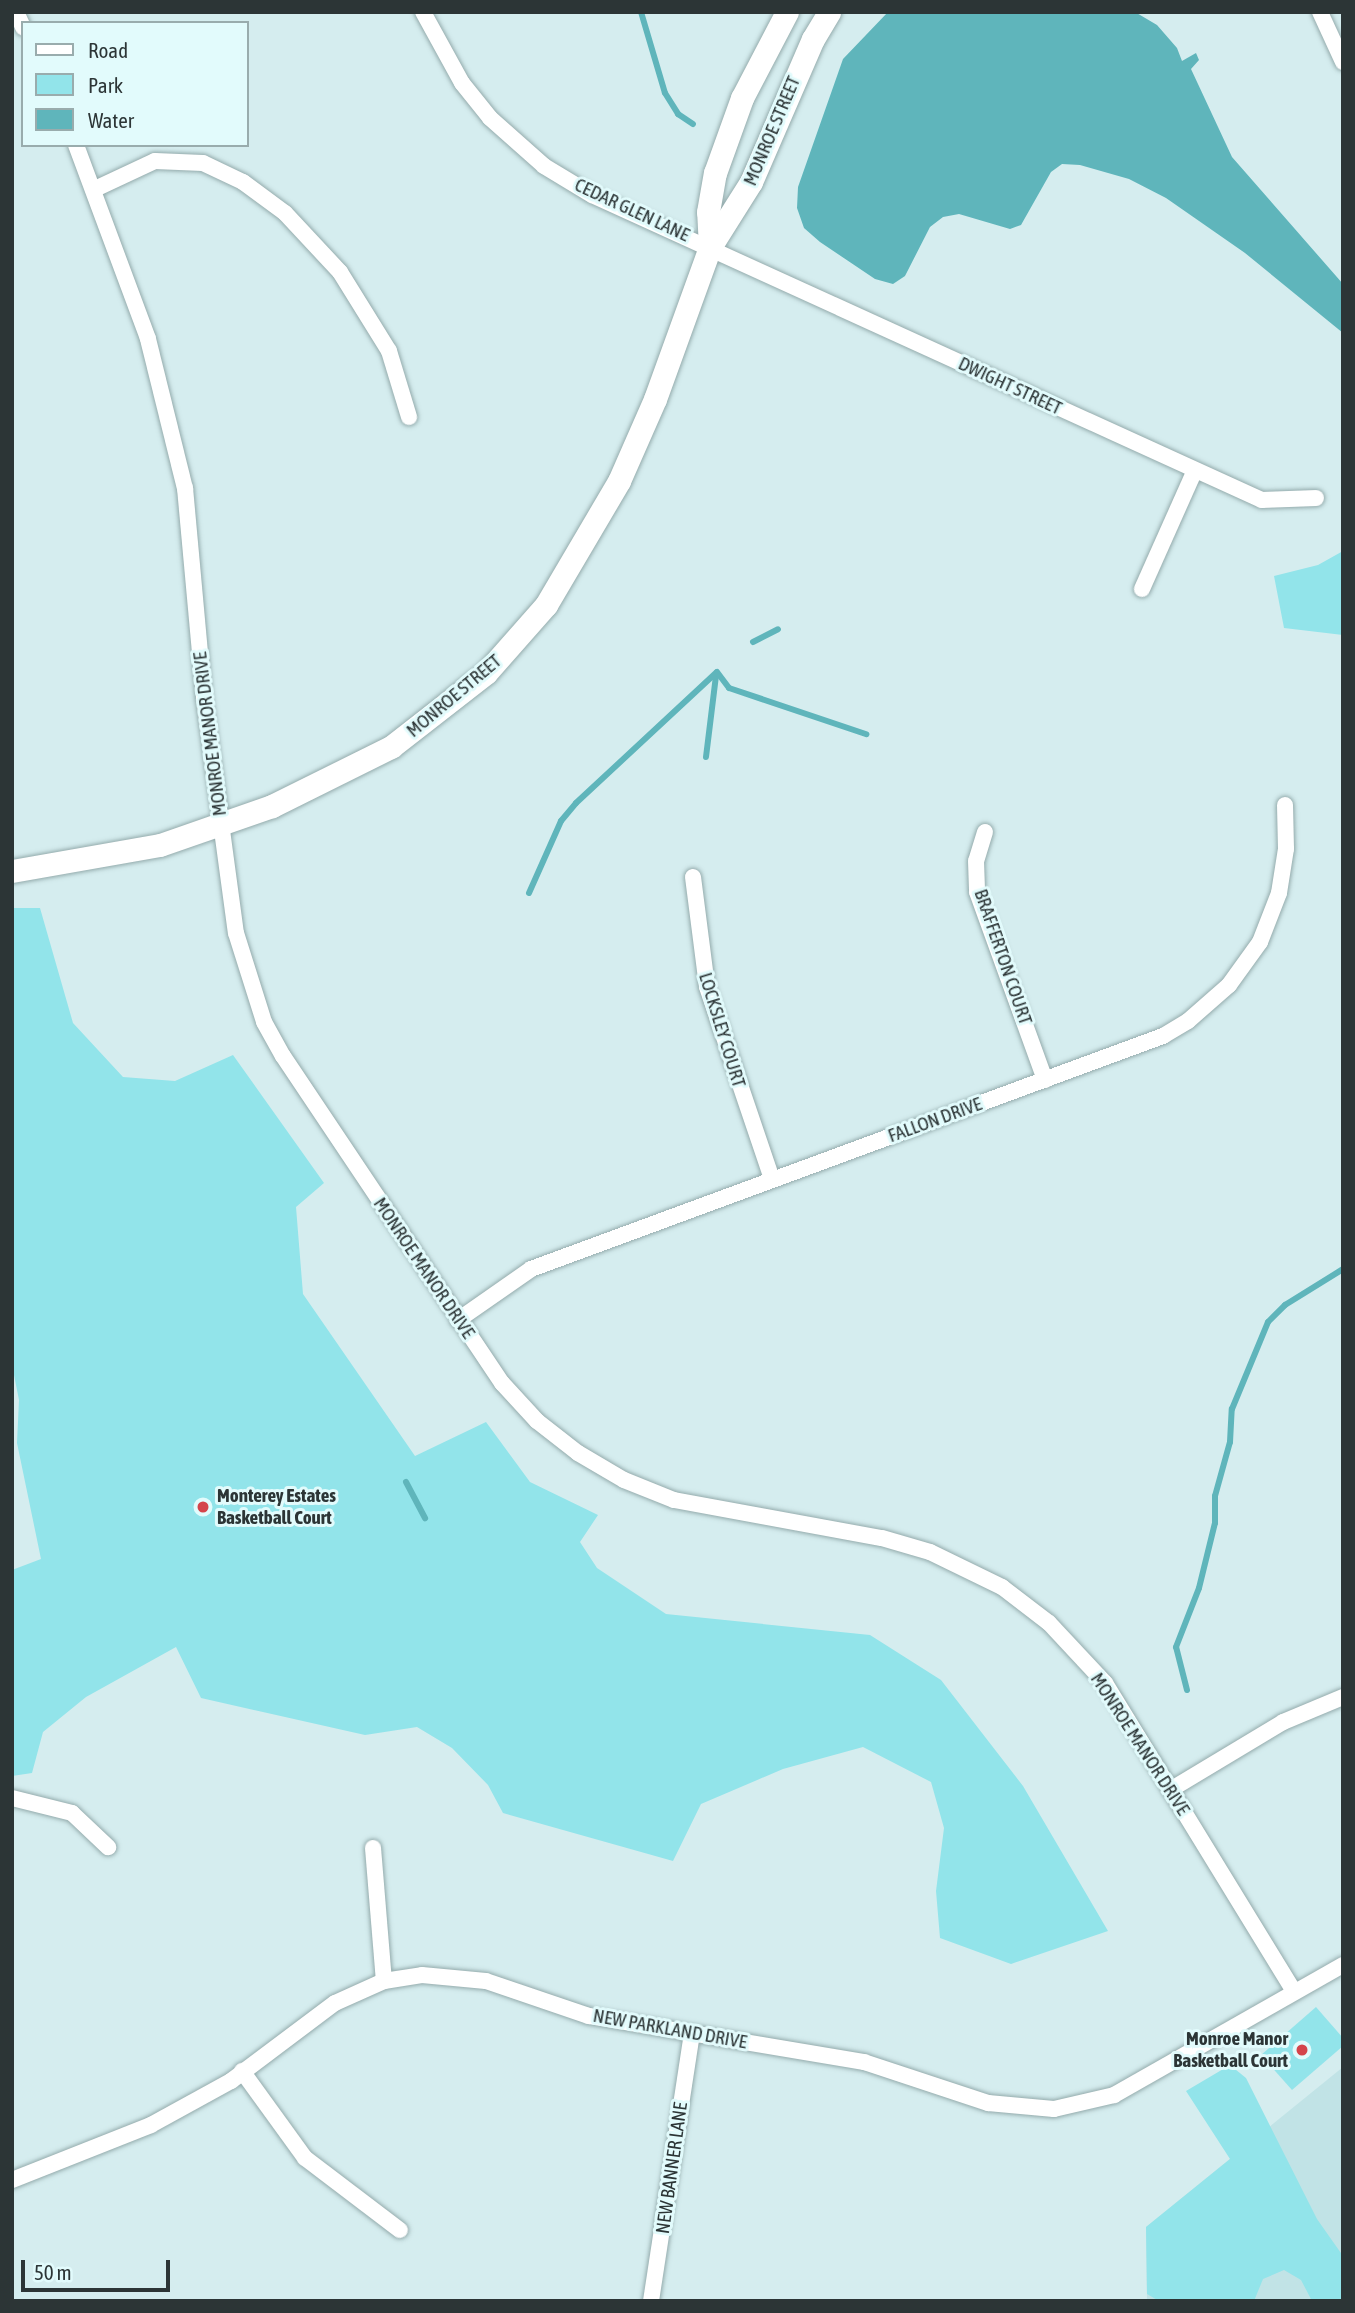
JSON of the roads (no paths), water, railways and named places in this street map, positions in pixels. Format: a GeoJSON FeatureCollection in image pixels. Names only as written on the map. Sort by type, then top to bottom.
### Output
{"type":"FeatureCollection","features":[{"type":"Feature","properties":{"kind":"main road","name":"MONROE STREET"},"geometry":{"type":"LineString","coordinates":[[710,247],[708,212],[715,173],[742,98],[787,12]]}},
{"type":"Feature","properties":{"kind":"main road","name":"MONROE STREET"},"geometry":{"type":"LineString","coordinates":[[12,871],[102,858],[221,827],[324,784],[391,747],[465,691],[518,640],[573,565],[620,481],[710,247],[751,181],[813,39],[829,12]]}},
{"type":"Feature","properties":{"kind":"street","name":"CEDAR GLEN LANE"},"geometry":{"type":"LineString","coordinates":[[423,12],[462,83],[506,134],[544,166],[592,195],[710,247]]}},
{"type":"Feature","properties":{"kind":"street"},"geometry":{"type":"LineString","coordinates":[[1320,12],[1343,62]]}},
{"type":"Feature","properties":{"kind":"street","name":"MONROE MANOR DRIVE"},"geometry":{"type":"LineString","coordinates":[[77,147],[95,189],[148,339],[185,488],[221,827],[238,944],[264,1022],[458,1320],[502,1383],[537,1421],[578,1453],[624,1480],[701,1507],[906,1544],[1002,1587],[1049,1623],[1092,1667],[1294,1992]]}},
{"type":"Feature","properties":{"kind":"street"},"geometry":{"type":"LineString","coordinates":[[95,189],[155,161],[202,163],[243,182],[285,213],[340,272],[389,351],[409,417]]}},
{"type":"Feature","properties":{"kind":"street","name":"DWIGHT STREET"},"geometry":{"type":"LineString","coordinates":[[710,247],[1262,500],[1316,498]]}},
{"type":"Feature","properties":{"kind":"street"},"geometry":{"type":"LineString","coordinates":[[1142,589],[1195,470]]}},
{"type":"Feature","properties":{"kind":"street","name":"FALLON DRIVE"},"geometry":{"type":"LineString","coordinates":[[458,1320],[531,1269],[1163,1036],[1230,985],[1260,942],[1279,893],[1286,849],[1284,805]]}},
{"type":"Feature","properties":{"kind":"street","name":"BRAFFERTON COURT"},"geometry":{"type":"LineString","coordinates":[[985,832],[976,861],[977,892],[1045,1080]]}},
{"type":"Feature","properties":{"kind":"street","name":"LOCKSLEY COURT"},"geometry":{"type":"LineString","coordinates":[[693,877],[707,987],[772,1179]]}},
{"type":"Feature","properties":{"kind":"street"},"geometry":{"type":"LineString","coordinates":[[1170,1790],[1283,1722],[1343,1697]]}},
{"type":"Feature","properties":{"kind":"street"},"geometry":{"type":"LineString","coordinates":[[12,1798],[72,1813],[108,1847]]}},
{"type":"Feature","properties":{"kind":"street"},"geometry":{"type":"LineString","coordinates":[[373,1848],[384,1981]]}},
{"type":"Feature","properties":{"kind":"street","name":"NEW PARKLAND DRIVE"},"geometry":{"type":"LineString","coordinates":[[12,2180],[151,2125],[242,2071],[335,2003],[384,1981],[444,1975],[486,1981],[589,2016],[833,2055],[988,2103],[1054,2109],[1114,2095],[1343,1965]]}},
{"type":"Feature","properties":{"kind":"street","name":"NEW BANNER LANE"},"geometry":{"type":"LineString","coordinates":[[652,2301],[692,2034]]}},
{"type":"Feature","properties":{"kind":"street"},"geometry":{"type":"LineString","coordinates":[[242,2071],[306,2158],[400,2230]]}},
{"type":"Feature","properties":{"kind":"water"},"geometry":{"type":"Polygon","coordinates":[[[888,12],[1135,12],[1157,25],[1177,48],[1182,61],[1196,53],[1199,60],[1191,69],[1232,157],[1343,284],[1343,333],[1245,253],[1166,198],[1129,179],[1080,165],[1062,164],[1051,172],[1021,225],[1010,229],[959,214],[943,217],[930,227],[905,276],[893,284],[875,279],[820,242],[804,228],[797,208],[798,187],[843,59],[888,12]]]}},
{"type":"Feature","properties":{"kind":"waterway"},"geometry":{"type":"LineString","coordinates":[[641,12],[665,93],[678,114],[693,124]]}},
{"type":"Feature","properties":{"kind":"waterway"},"geometry":{"type":"LineString","coordinates":[[753,642],[778,629]]}},
{"type":"Feature","properties":{"kind":"waterway"},"geometry":{"type":"LineString","coordinates":[[717,672],[729,688],[866,734]]}},
{"type":"Feature","properties":{"kind":"waterway"},"geometry":{"type":"LineString","coordinates":[[529,893],[561,821],[576,803],[717,672]]}},
{"type":"Feature","properties":{"kind":"waterway"},"geometry":{"type":"LineString","coordinates":[[706,757],[716,675]]}},
{"type":"Feature","properties":{"kind":"waterway"},"geometry":{"type":"LineString","coordinates":[[1187,1690],[1176,1647],[1199,1588],[1215,1523],[1215,1496],[1230,1442],[1232,1409],[1268,1322],[1285,1305],[1343,1269]]}},
{"type":"Feature","properties":{"kind":"waterway"},"geometry":{"type":"LineString","coordinates":[[406,1482],[425,1518]]}},
{"type":"Feature","properties":{"kind":"place","name":"Monterey Estates Basketball Court"},"geometry":{"type":"Point","coordinates":[203,1507]}},
{"type":"Feature","properties":{"kind":"place","name":"Monroe Manor Basketball Court"},"geometry":{"type":"Point","coordinates":[1302,2050]}}]}
